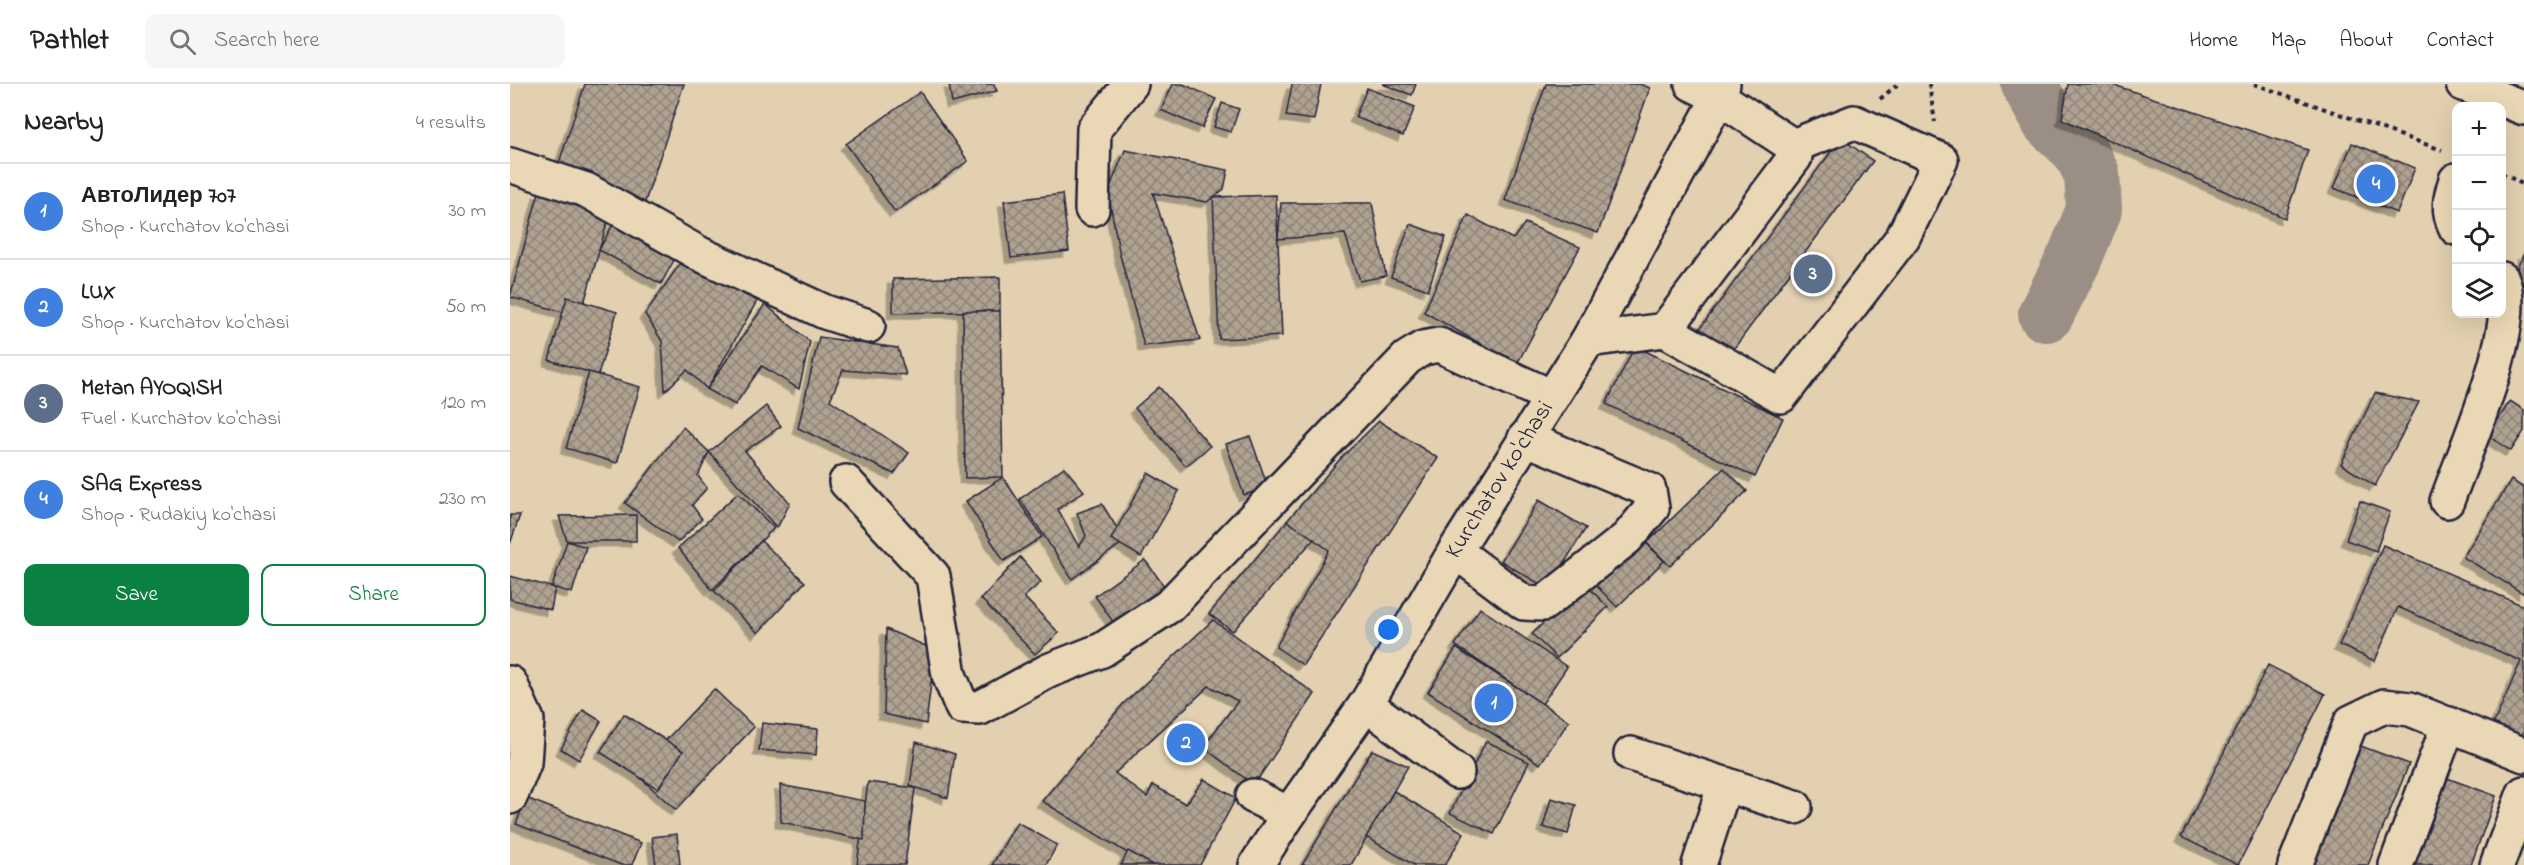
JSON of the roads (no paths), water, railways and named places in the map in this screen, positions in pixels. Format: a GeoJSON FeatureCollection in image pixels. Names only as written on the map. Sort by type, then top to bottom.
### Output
{"type":"FeatureCollection","features":[{"type":"Feature","properties":{"kind":"street"},"geometry":{"type":"LineString","coordinates":[[1092,209],[1094,129],[1131,84]]}},
{"type":"Feature","properties":{"kind":"street"},"geometry":{"type":"LineString","coordinates":[[2463,84],[2499,102]]}},
{"type":"Feature","properties":{"kind":"street"},"geometry":{"type":"LineString","coordinates":[[1665,330],[1795,157],[1792,146],[1711,88]]}},
{"type":"Feature","properties":{"kind":"street","name":"Kurchatov ko'chasi"},"geometry":{"type":"LineString","coordinates":[[1256,865],[1366,704],[1455,551],[1588,340],[1711,88]]}},
{"type":"Feature","properties":{"kind":"street"},"geometry":{"type":"LineString","coordinates":[[1588,340],[1665,330],[1781,396],[1903,237],[1941,160],[1854,122],[1792,146]]}},
{"type":"Feature","properties":{"kind":"street"},"geometry":{"type":"LineString","coordinates":[[510,165],[586,190],[700,254],[825,312],[868,326]]}},
{"type":"Feature","properties":{"kind":"street"},"geometry":{"type":"LineString","coordinates":[[2451,166],[2450,216],[2452,219]]}},
{"type":"Feature","properties":{"kind":"street"},"geometry":{"type":"LineString","coordinates":[[2446,501],[2501,350],[2505,318]]}},
{"type":"Feature","properties":{"kind":"street"},"geometry":{"type":"LineString","coordinates":[[846,482],[933,576],[949,675],[962,707],[980,708],[1048,670],[1102,650],[1169,606],[1407,358],[1423,348],[1439,345],[1552,397]]}},
{"type":"Feature","properties":{"kind":"street"},"geometry":{"type":"LineString","coordinates":[[1455,551],[1524,603],[1543,604],[1628,538],[1652,508],[1649,489],[1525,438]]}},
{"type":"Feature","properties":{"kind":"street"},"geometry":{"type":"LineString","coordinates":[[510,683],[527,720],[524,763],[510,797]]}},
{"type":"Feature","properties":{"kind":"street"},"geometry":{"type":"LineString","coordinates":[[1366,704],[1457,772]]}},
{"type":"Feature","properties":{"kind":"street"},"geometry":{"type":"LineString","coordinates":[[2295,865],[2351,722],[2384,706],[2410,709],[2524,755]]}},
{"type":"Feature","properties":{"kind":"street"},"geometry":{"type":"LineString","coordinates":[[2396,865],[2449,724]]}},
{"type":"Feature","properties":{"kind":"street"},"geometry":{"type":"LineString","coordinates":[[1631,754],[1795,807]]}},
{"type":"Feature","properties":{"kind":"street"},"geometry":{"type":"LineString","coordinates":[[1699,865],[1725,784]]}},
{"type":"Feature","properties":{"kind":"street"},"geometry":{"type":"LineString","coordinates":[[2497,865],[2524,794]]}},
{"type":"Feature","properties":{"kind":"street"},"geometry":{"type":"LineString","coordinates":[[1253,796],[1289,814]]}},
{"type":"Feature","properties":{"kind":"waterway"},"geometry":{"type":"LineString","coordinates":[[2029,84],[2049,121],[2079,149],[2092,174],[2094,210],[2074,259],[2046,314]]}},
{"type":"Feature","properties":{"kind":"place","name":"SAG Express"},"geometry":{"type":"Point","coordinates":[2376,184]}},
{"type":"Feature","properties":{"kind":"place","name":"Metan AYOQISH"},"geometry":{"type":"Point","coordinates":[1813,274]}},
{"type":"Feature","properties":{"kind":"place","name":"АвтоЛидер 707"},"geometry":{"type":"Point","coordinates":[1494,703]}},
{"type":"Feature","properties":{"kind":"place","name":"LUX"},"geometry":{"type":"Point","coordinates":[1186,743]}}]}
